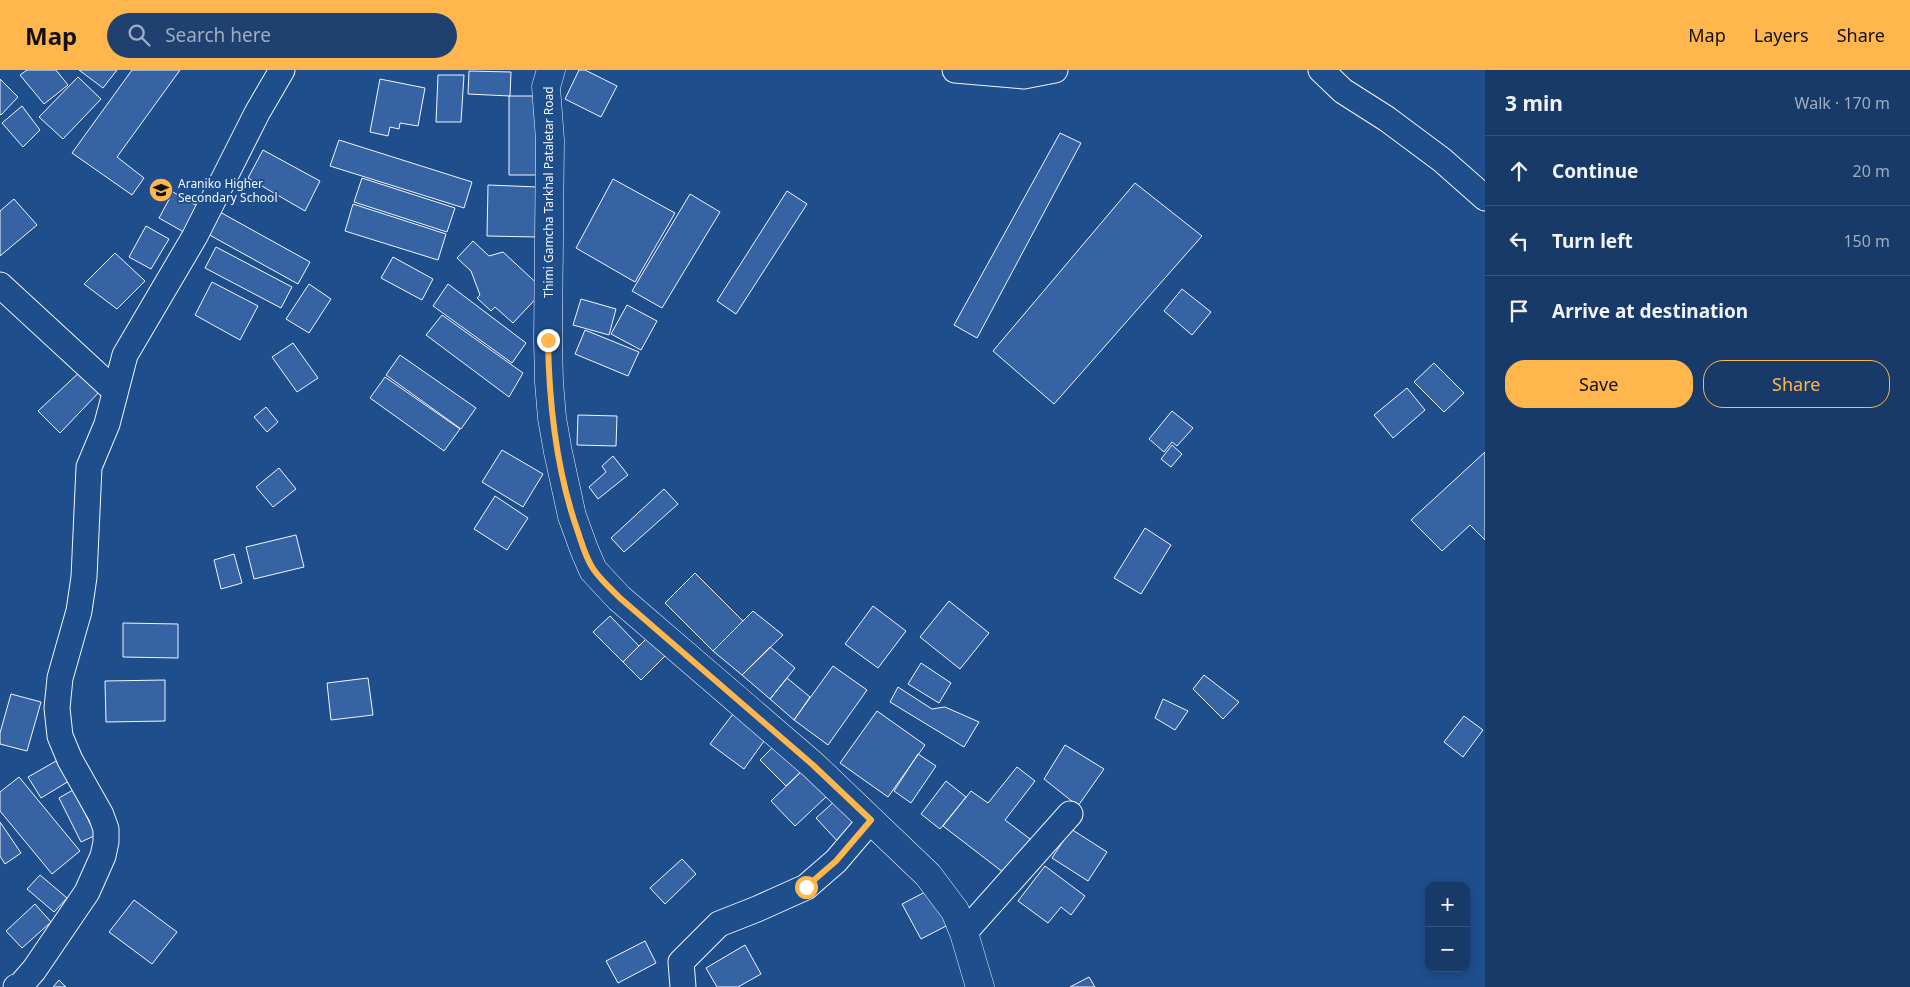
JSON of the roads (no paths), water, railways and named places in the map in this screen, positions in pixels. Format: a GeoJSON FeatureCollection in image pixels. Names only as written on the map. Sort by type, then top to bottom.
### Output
{"type":"FeatureCollection","features":[{"type":"Feature","properties":{"kind":"street"},"geometry":{"type":"LineString","coordinates":[[16,987],[20,986],[34,970],[87,892],[104,849],[106,829],[101,815],[70,760],[60,736],[57,708],[60,678],[79,610],[84,577],[89,467],[107,424],[125,355],[195,236],[257,113],[282,70]]}},
{"type":"Feature","properties":{"kind":"street","name":"Thimi Gamcha Tarkhal Pataletar Road"},"geometry":{"type":"LineString","coordinates":[[551,70],[546,87],[550,140],[549,382],[558,452],[572,516],[584,549],[594,570],[620,598],[813,765],[928,875],[955,911],[980,987]]}},
{"type":"Feature","properties":{"kind":"street"},"geometry":{"type":"LineString","coordinates":[[955,70],[1024,76],[1055,70]]}},
{"type":"Feature","properties":{"kind":"street"},"geometry":{"type":"LineString","coordinates":[[1321,70],[1343,91],[1387,119],[1442,160],[1485,198]]}},
{"type":"Feature","properties":{"kind":"street"},"geometry":{"type":"LineString","coordinates":[[0,285],[115,391]]}},
{"type":"Feature","properties":{"kind":"street"},"geometry":{"type":"LineString","coordinates":[[964,934],[1070,814]]}},
{"type":"Feature","properties":{"kind":"street"},"geometry":{"type":"LineString","coordinates":[[683,987],[681,962],[719,924],[806,887],[836,861],[871,820]]}},
{"type":"Feature","properties":{"kind":"street"},"geometry":{"type":"LineString","coordinates":[[0,978],[4,985],[10,987]]}},
{"type":"Feature","properties":{"kind":"place","name":"Araniko Higher Secondary School"},"geometry":{"type":"Point","coordinates":[161,190]}}]}
